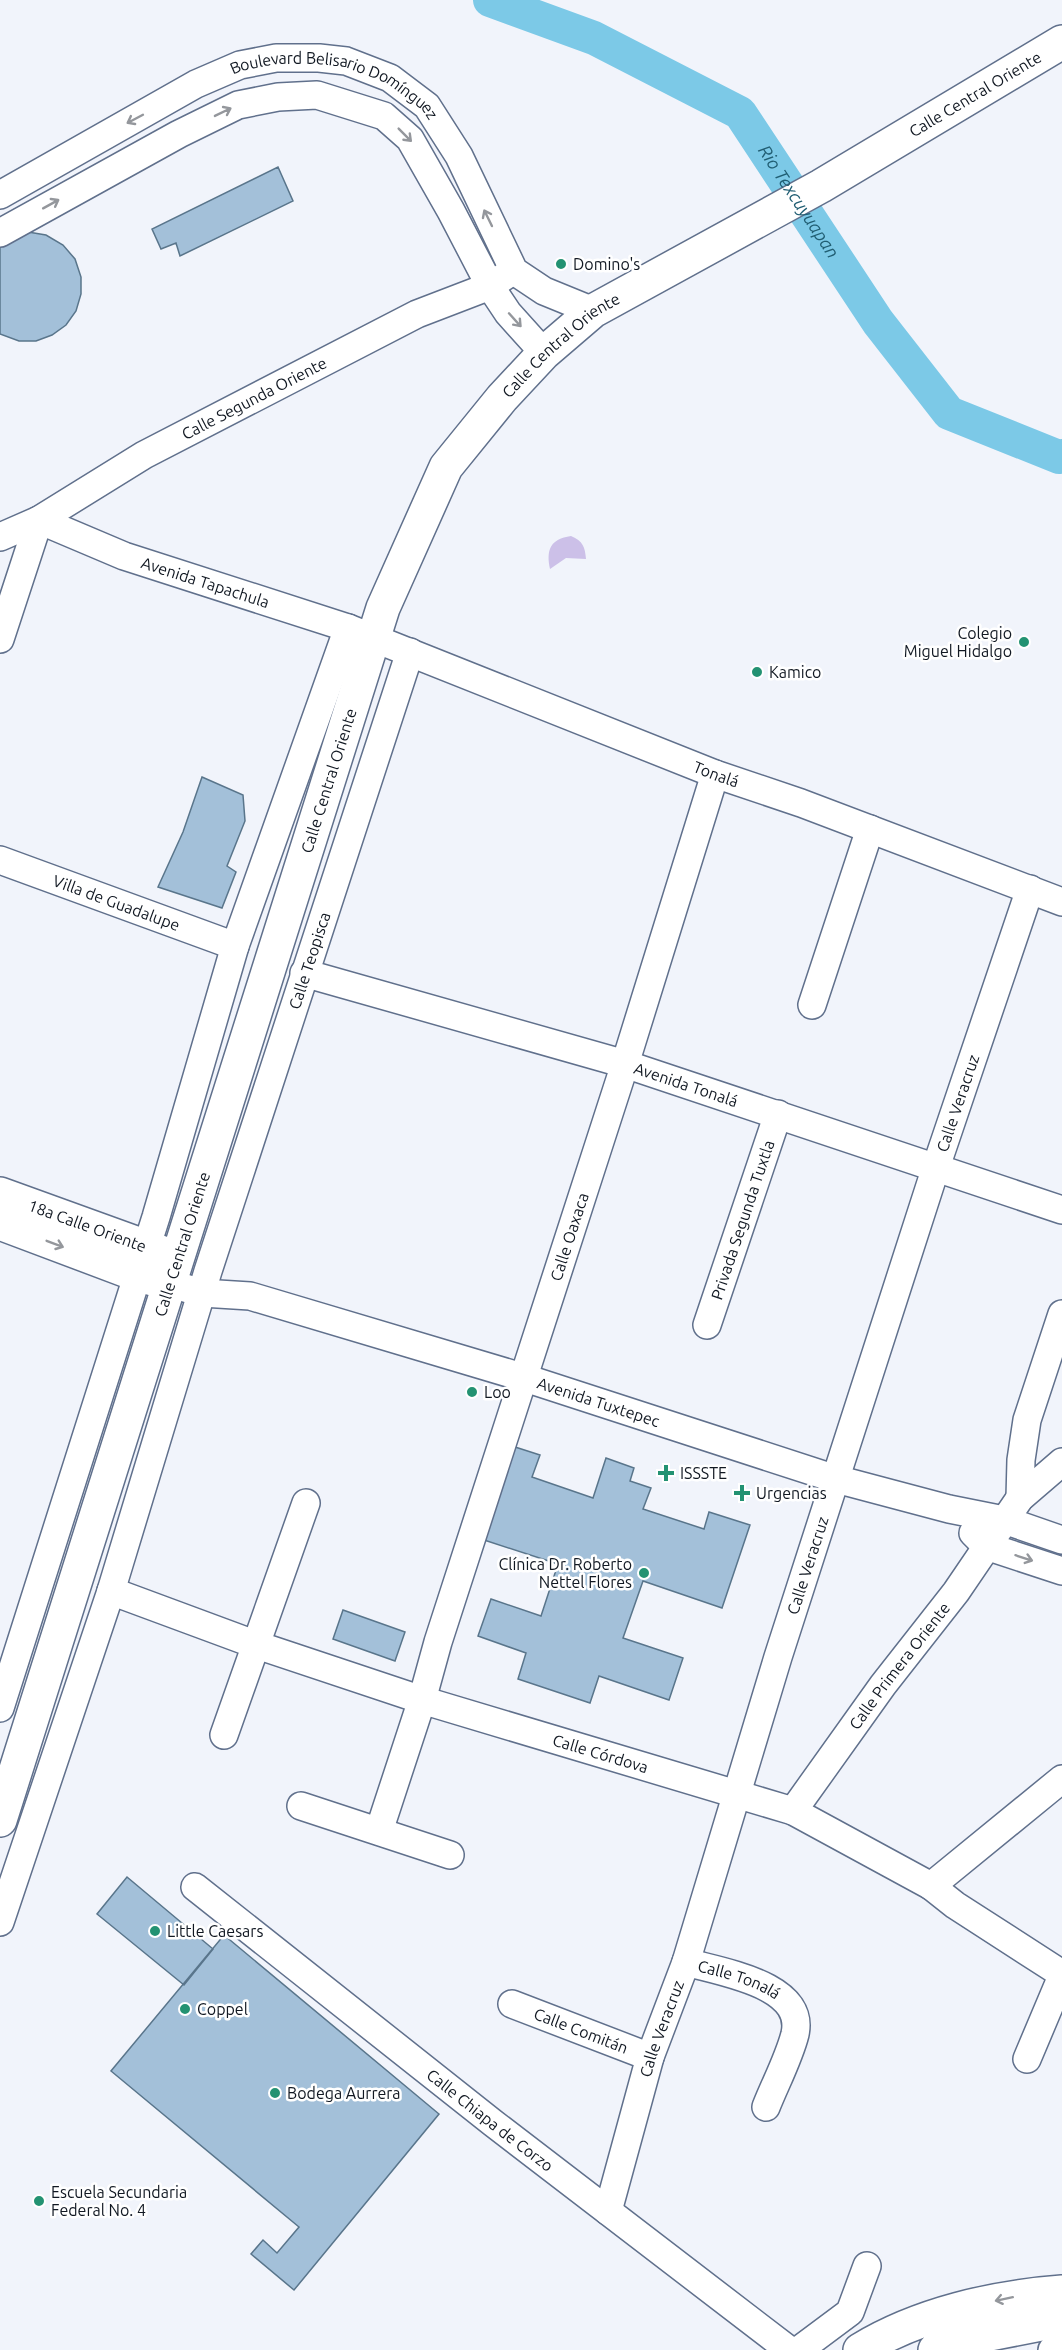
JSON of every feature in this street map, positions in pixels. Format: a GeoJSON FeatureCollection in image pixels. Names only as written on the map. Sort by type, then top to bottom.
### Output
{"type":"FeatureCollection","features":[{"type":"Feature","properties":{"kind":"main road","name":"Calle Central Oriente"},"geometry":{"type":"LineString","coordinates":[[0,1820],[8,1763],[157,1266],[361,633],[382,608],[446,467],[502,398],[544,353],[593,311],[821,186],[1062,42]]}},
{"type":"Feature","properties":{"kind":"main road","name":"18a Calle Oriente"},"geometry":{"type":"LineString","coordinates":[[0,1194],[157,1266]]}},
{"type":"Feature","properties":{"kind":"main road","name":"18a Calle Oriente"},"geometry":{"type":"LineString","coordinates":[[0,1223],[157,1266]]}},
{"type":"Feature","properties":{"kind":"main road"},"geometry":{"type":"LineString","coordinates":[[860,2350],[878,2339],[934,2317],[1012,2297],[1062,2292]]}},
{"type":"Feature","properties":{"kind":"main road"},"geometry":{"type":"LineString","coordinates":[[936,2350],[959,2340],[1062,2320]]}},
{"type":"Feature","properties":{"kind":"street","name":"Boulevard Belisario Domínguez"},"geometry":{"type":"LineString","coordinates":[[0,195],[196,84],[240,65],[276,58],[319,58],[346,61],[390,78],[427,106],[459,156],[514,271]]}},
{"type":"Feature","properties":{"kind":"street","name":"Boulevard Belisario Domínguez"},"geometry":{"type":"LineString","coordinates":[[0,232],[179,134],[238,105],[278,97],[317,95],[384,116],[410,139],[452,211],[490,286],[508,313],[544,353]]}},
{"type":"Feature","properties":{"kind":"street"},"geometry":{"type":"LineString","coordinates":[[164,104],[179,134]]}},
{"type":"Feature","properties":{"kind":"street"},"geometry":{"type":"LineString","coordinates":[[514,271],[558,298],[593,311]]}},
{"type":"Feature","properties":{"kind":"street","name":"Calle Segunda Oriente"},"geometry":{"type":"LineString","coordinates":[[0,537],[39,520],[144,455],[417,314],[490,286],[514,271]]}},
{"type":"Feature","properties":{"kind":"street"},"geometry":{"type":"LineString","coordinates":[[0,639],[39,520]]}},
{"type":"Feature","properties":{"kind":"street","name":"Avenida Tapachula"},"geometry":{"type":"LineString","coordinates":[[39,520],[124,556],[361,633]]}},
{"type":"Feature","properties":{"kind":"street"},"geometry":{"type":"LineString","coordinates":[[0,1708],[157,1266],[235,946],[361,633]]}},
{"type":"Feature","properties":{"kind":"street","name":"Tonalá"},"geometry":{"type":"LineString","coordinates":[[361,633],[715,774],[801,802],[1062,902]]}},
{"type":"Feature","properties":{"kind":"street","name":"Calle Teopisca"},"geometry":{"type":"LineString","coordinates":[[0,1922],[111,1591],[205,1282],[410,652]]}},
{"type":"Feature","properties":{"kind":"street","name":"Calle Oaxaca"},"geometry":{"type":"LineString","coordinates":[[379,1831],[625,1064],[715,774]]}},
{"type":"Feature","properties":{"kind":"street"},"geometry":{"type":"LineString","coordinates":[[812,1005],[870,829]]}},
{"type":"Feature","properties":{"kind":"street","name":"Villa de Guadalupe"},"geometry":{"type":"LineString","coordinates":[[0,860],[235,946]]}},
{"type":"Feature","properties":{"kind":"street","name":"Calle Veracruz"},"geometry":{"type":"LineString","coordinates":[[608,2211],[650,2056],[686,1962],[736,1792],[936,1167],[1030,889]]}},
{"type":"Feature","properties":{"kind":"street","name":"Avenida Tonalá"},"geometry":{"type":"LineString","coordinates":[[304,973],[625,1064],[1062,1210]]}},
{"type":"Feature","properties":{"kind":"street","name":"Privada Segunda Tuxtla"},"geometry":{"type":"LineString","coordinates":[[707,1325],[778,1114]]}},
{"type":"Feature","properties":{"kind":"street","name":"18a Calle Oriente"},"geometry":{"type":"LineString","coordinates":[[157,1266],[205,1282]]}},
{"type":"Feature","properties":{"kind":"street","name":"Avenida Tuxtepec"},"geometry":{"type":"LineString","coordinates":[[205,1282],[525,1378],[836,1479],[949,1509],[1004,1520],[1062,1540]]}},
{"type":"Feature","properties":{"kind":"street"},"geometry":{"type":"LineString","coordinates":[[1020,1498],[1021,1460],[1028,1420],[1062,1314]]}},
{"type":"Feature","properties":{"kind":"street","name":"Calle Primera Oriente"},"geometry":{"type":"LineString","coordinates":[[793,1811],[883,1685],[956,1592],[1020,1498],[1062,1462]]}},
{"type":"Feature","properties":{"kind":"street"},"geometry":{"type":"LineString","coordinates":[[224,1735],[306,1503]]}},
{"type":"Feature","properties":{"kind":"street"},"geometry":{"type":"LineString","coordinates":[[949,1509],[986,1546],[1062,1571]]}},
{"type":"Feature","properties":{"kind":"street","name":"Calle Córdova"},"geometry":{"type":"LineString","coordinates":[[111,1591],[422,1700],[736,1792],[793,1811],[931,1886],[955,1905],[1062,1975]]}},
{"type":"Feature","properties":{"kind":"street"},"geometry":{"type":"LineString","coordinates":[[931,1886],[1062,1779]]}},
{"type":"Feature","properties":{"kind":"street"},"geometry":{"type":"LineString","coordinates":[[301,1806],[450,1855]]}},
{"type":"Feature","properties":{"kind":"street","name":"Calle Chiapa de Corzo"},"geometry":{"type":"LineString","coordinates":[[195,1887],[475,2108],[789,2350]]}},
{"type":"Feature","properties":{"kind":"street","name":"Calle Tonalá"},"geometry":{"type":"LineString","coordinates":[[686,1962],[769,1987],[787,2001],[795,2012],[795,2032],[766,2108]]}},
{"type":"Feature","properties":{"kind":"street"},"geometry":{"type":"LineString","coordinates":[[1028,2060],[1062,1975]]}},
{"type":"Feature","properties":{"kind":"street","name":"Calle Comitán"},"geometry":{"type":"LineString","coordinates":[[512,2004],[650,2056]]}},
{"type":"Feature","properties":{"kind":"street"},"geometry":{"type":"LineString","coordinates":[[800,2350],[850,2312],[867,2266]]}},
{"type":"Feature","properties":{"kind":"street"},"geometry":{"type":"LineString","coordinates":[[1052,2350],[1062,2349]]}},
{"type":"Feature","properties":{"kind":"shaded area"},"geometry":{"type":"Polygon","coordinates":[[[571,536],[583,545],[586,559],[566,558],[550,569],[551,546],[558,540],[571,536]]]}},
{"type":"Feature","properties":{"kind":"building"},"geometry":{"type":"Polygon","coordinates":[[[278,167],[293,201],[180,256],[176,243],[161,249],[152,229],[278,167]]]}},
{"type":"Feature","properties":{"kind":"building"},"geometry":{"type":"Polygon","coordinates":[[[28,232],[46,235],[63,245],[75,259],[81,277],[81,294],[76,311],[66,325],[52,335],[36,341],[19,341],[0,334],[0,240],[28,232]]]}},
{"type":"Feature","properties":{"kind":"building"},"geometry":{"type":"Polygon","coordinates":[[[202,777],[243,795],[245,821],[227,866],[236,872],[222,908],[158,887],[183,832],[202,777]]]}},
{"type":"Feature","properties":{"kind":"building","name":"Clínica Dr. Roberto Nettel Flores"},"geometry":{"type":"Polygon","coordinates":[[[512,1446],[540,1455],[532,1477],[593,1498],[606,1458],[634,1468],[630,1481],[651,1488],[643,1509],[704,1529],[709,1512],[750,1525],[722,1608],[643,1581],[623,1638],[683,1658],[669,1700],[599,1676],[590,1703],[518,1679],[526,1653],[478,1636],[491,1599],[541,1616],[558,1564],[481,1539],[512,1446]]]}},
{"type":"Feature","properties":{"kind":"building"},"geometry":{"type":"Polygon","coordinates":[[[343,1610],[405,1632],[395,1661],[333,1639],[343,1610]]]}},
{"type":"Feature","properties":{"kind":"building","name":"Little Caesars"},"geometry":{"type":"Polygon","coordinates":[[[127,1877],[213,1949],[184,1985],[97,1914],[127,1877]]]}},
{"type":"Feature","properties":{"kind":"building","name":"Bodega Aurrera"},"geometry":{"type":"Polygon","coordinates":[[[224,1935],[439,2114],[294,2290],[251,2254],[263,2240],[277,2253],[299,2227],[111,2071],[224,1935]]]}},
{"type":"Feature","properties":{"kind":"waterway","name":"Rio Texcuyuapan"},"geometry":{"type":"LineString","coordinates":[[490,0],[594,38],[740,113],[878,322],[949,413],[1059,457],[1062,456]]}},
{"type":"Feature","properties":{"kind":"place","name":"Domino's"},"geometry":{"type":"Point","coordinates":[561,264]}},
{"type":"Feature","properties":{"kind":"place","name":"Colegio Miguel Hidalgo"},"geometry":{"type":"Point","coordinates":[1024,642]}},
{"type":"Feature","properties":{"kind":"place","name":"Kamico"},"geometry":{"type":"Point","coordinates":[757,672]}},
{"type":"Feature","properties":{"kind":"place","name":"Loo"},"geometry":{"type":"Point","coordinates":[472,1392]}},
{"type":"Feature","properties":{"kind":"place","name":"ISSSTE"},"geometry":{"type":"Point","coordinates":[666,1473]}},
{"type":"Feature","properties":{"kind":"place","name":"Urgencias"},"geometry":{"type":"Point","coordinates":[742,1493]}},
{"type":"Feature","properties":{"kind":"place","name":"Clínica Dr. Roberto Nettel Flores"},"geometry":{"type":"Point","coordinates":[644,1573]}},
{"type":"Feature","properties":{"kind":"place","name":"Little Caesars"},"geometry":{"type":"Point","coordinates":[155,1931]}},
{"type":"Feature","properties":{"kind":"place","name":"Coppel"},"geometry":{"type":"Point","coordinates":[185,2009]}},
{"type":"Feature","properties":{"kind":"place","name":"Bodega Aurrera"},"geometry":{"type":"Point","coordinates":[275,2093]}},
{"type":"Feature","properties":{"kind":"place","name":"Escuela Secundaria Federal No. 4"},"geometry":{"type":"Point","coordinates":[39,2201]}}]}
